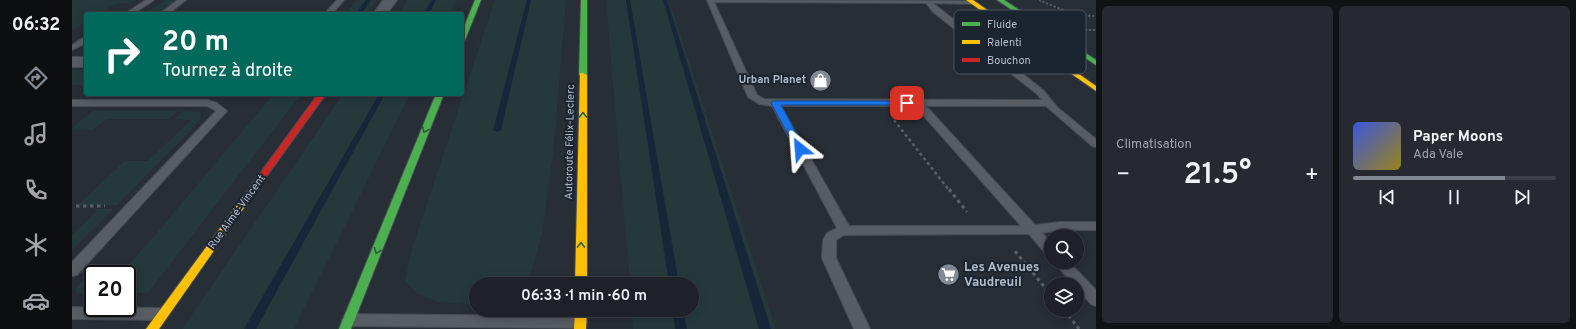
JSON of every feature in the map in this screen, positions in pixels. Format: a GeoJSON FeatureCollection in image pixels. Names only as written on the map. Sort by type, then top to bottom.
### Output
{"type":"FeatureCollection","features":[{"type":"Feature","properties":{"kind":"main road"},"geometry":{"type":"LineString","coordinates":[[464,35],[478,0]]}},
{"type":"Feature","properties":{"kind":"main road","name":"Autoroute Félix-Leclerc"},"geometry":{"type":"LineString","coordinates":[[581,277],[584,0]]}},
{"type":"Feature","properties":{"kind":"main road"},"geometry":{"type":"LineString","coordinates":[[1000,0],[1015,10]]}},
{"type":"Feature","properties":{"kind":"main road"},"geometry":{"type":"LineString","coordinates":[[971,1],[984,10]]}},
{"type":"Feature","properties":{"kind":"main road"},"geometry":{"type":"LineString","coordinates":[[1086,56],[1096,63]]}},
{"type":"Feature","properties":{"kind":"main road"},"geometry":{"type":"LineString","coordinates":[[1075,74],[1096,89]]}},
{"type":"Feature","properties":{"kind":"main road","name":"Rue Aimé-Vincent"},"geometry":{"type":"LineString","coordinates":[[152,329],[321,96]]}},
{"type":"Feature","properties":{"kind":"main road"},"geometry":{"type":"LineString","coordinates":[[347,325],[439,96]]}},
{"type":"Feature","properties":{"kind":"street"},"geometry":{"type":"LineString","coordinates":[[381,12],[390,0]]}},
{"type":"Feature","properties":{"kind":"street"},"geometry":{"type":"LineString","coordinates":[[72,62],[84,62]]}},
{"type":"Feature","properties":{"kind":"lane"},"geometry":{"type":"LineString","coordinates":[[131,12],[151,0]]}},
{"type":"Feature","properties":{"kind":"lane"},"geometry":{"type":"LineString","coordinates":[[165,12],[184,0]]}},
{"type":"Feature","properties":{"kind":"lane"},"geometry":{"type":"LineString","coordinates":[[330,12],[341,0]]}},
{"type":"Feature","properties":{"kind":"lane"},"geometry":{"type":"LineString","coordinates":[[971,1],[710,0],[753,97],[762,102],[1048,103]]}},
{"type":"Feature","properties":{"kind":"lane"},"geometry":{"type":"LineString","coordinates":[[928,0],[936,10],[954,24]]}},
{"type":"Feature","properties":{"kind":"lane"},"geometry":{"type":"LineString","coordinates":[[72,48],[84,41]]}},
{"type":"Feature","properties":{"kind":"lane"},"geometry":{"type":"LineString","coordinates":[[1017,74],[1040,92],[1054,109],[1096,144]]}},
{"type":"Feature","properties":{"kind":"lane"},"geometry":{"type":"LineString","coordinates":[[72,103],[208,103],[214,105],[222,111],[72,271]]}},
{"type":"Feature","properties":{"kind":"lane"},"geometry":{"type":"LineString","coordinates":[[775,103],[845,230]]}},
{"type":"Feature","properties":{"kind":"lane"},"geometry":{"type":"LineString","coordinates":[[918,103],[1044,243]]}},
{"type":"Feature","properties":{"kind":"lane"},"geometry":{"type":"LineString","coordinates":[[862,329],[829,258],[828,245],[830,237],[837,232],[845,230],[1032,230],[1059,226],[1096,226]]}},
{"type":"Feature","properties":{"kind":"lane"},"geometry":{"type":"LineString","coordinates":[[1067,269],[1096,300]]}},
{"type":"Feature","properties":{"kind":"lane"},"geometry":{"type":"LineString","coordinates":[[72,313],[163,314]]}},
{"type":"Feature","properties":{"kind":"lane"},"geometry":{"type":"LineString","coordinates":[[347,325],[580,320]]}},
{"type":"Feature","properties":{"kind":"path"},"geometry":{"type":"LineString","coordinates":[[1039,0],[1062,10]]}},
{"type":"Feature","properties":{"kind":"path"},"geometry":{"type":"LineString","coordinates":[[892,116],[968,214]]}},
{"type":"Feature","properties":{"kind":"path"},"geometry":{"type":"LineString","coordinates":[[76,206],[106,206]]}},
{"type":"Feature","properties":{"kind":"path"},"geometry":{"type":"LineString","coordinates":[[1015,251],[1044,286]]}},
{"type":"Feature","properties":{"kind":"path"},"geometry":{"type":"LineString","coordinates":[[1070,317],[1079,329]]}},
{"type":"Feature","properties":{"kind":"green space"},"geometry":{"type":"Polygon","coordinates":[[[72,0],[137,0],[129,3],[118,3],[102,12],[84,12],[84,23],[72,30],[72,0]]]}},
{"type":"Feature","properties":{"kind":"green space"},"geometry":{"type":"Polygon","coordinates":[[[166,0],[177,0],[159,12],[147,12],[166,0]]]}},
{"type":"Feature","properties":{"kind":"green space"},"geometry":{"type":"Polygon","coordinates":[[[356,0],[377,0],[368,12],[347,12],[356,0]]]}},
{"type":"Feature","properties":{"kind":"green space"},"geometry":{"type":"Polygon","coordinates":[[[407,0],[456,0],[451,12],[400,12],[407,0]]]}},
{"type":"Feature","properties":{"kind":"green space"},"geometry":{"type":"Polygon","coordinates":[[[495,0],[566,0],[553,153],[542,234],[532,269],[527,277],[469,277],[469,304],[439,302],[418,294],[405,281],[411,252],[495,0]]]}},
{"type":"Feature","properties":{"kind":"green space"},"geometry":{"type":"Polygon","coordinates":[[[606,0],[669,0],[776,329],[633,329],[632,317],[699,317],[699,277],[629,277],[606,0]]]}},
{"type":"Feature","properties":{"kind":"green space"},"geometry":{"type":"Polygon","coordinates":[[[72,70],[84,70],[84,85],[72,85],[72,70]]]}},
{"type":"Feature","properties":{"kind":"green space"},"geometry":{"type":"Polygon","coordinates":[[[299,96],[148,293],[136,293],[136,265],[128,265],[271,97],[251,97],[299,96]]]}},
{"type":"Feature","properties":{"kind":"green space"},"geometry":{"type":"Polygon","coordinates":[[[342,96],[409,96],[294,329],[182,329],[342,96]]]}},
{"type":"Feature","properties":{"kind":"green space"},"geometry":{"type":"Polygon","coordinates":[[[93,111],[177,111],[169,119],[107,119],[93,130],[72,130],[72,128],[93,111]]]}},
{"type":"Feature","properties":{"kind":"green space"},"geometry":{"type":"Polygon","coordinates":[[[183,111],[200,112],[202,116],[190,131],[117,205],[78,205],[125,161],[148,161],[191,120],[175,119],[183,111]]]}},
{"type":"Feature","properties":{"kind":"green space"},"geometry":{"type":"Polygon","coordinates":[[[113,209],[72,250],[72,235],[97,211],[95,210],[113,209]]]}},
{"type":"Feature","properties":{"kind":"green space"},"geometry":{"type":"Polygon","coordinates":[[[84,279],[84,293],[77,293],[75,289],[84,279]]]}},
{"type":"Feature","properties":{"kind":"waterway"},"geometry":{"type":"LineString","coordinates":[[360,12],[369,0]]}},
{"type":"Feature","properties":{"kind":"waterway"},"geometry":{"type":"LineString","coordinates":[[427,12],[434,0]]}},
{"type":"Feature","properties":{"kind":"waterway"},"geometry":{"type":"LineString","coordinates":[[497,130],[529,0]]}},
{"type":"Feature","properties":{"kind":"waterway"},"geometry":{"type":"LineString","coordinates":[[628,0],[673,277]]}},
{"type":"Feature","properties":{"kind":"waterway"},"geometry":{"type":"LineString","coordinates":[[665,0],[765,329]]}},
{"type":"Feature","properties":{"kind":"waterway"},"geometry":{"type":"LineString","coordinates":[[250,329],[381,96]]}},
{"type":"Feature","properties":{"kind":"waterway"},"geometry":{"type":"LineString","coordinates":[[679,317],[681,329]]}},
{"type":"Feature","properties":{"kind":"traffic: fast"},"geometry":{"type":"LineString","coordinates":[[464,35],[478,0]]}},
{"type":"Feature","properties":{"kind":"traffic: fast"},"geometry":{"type":"LineString","coordinates":[[583,75],[584,0]]}},
{"type":"Feature","properties":{"kind":"traffic: fast"},"geometry":{"type":"LineString","coordinates":[[1000,0],[1015,10]]}},
{"type":"Feature","properties":{"kind":"traffic: fast"},"geometry":{"type":"LineString","coordinates":[[1086,56],[1096,63]]}},
{"type":"Feature","properties":{"kind":"traffic: fast"},"geometry":{"type":"LineString","coordinates":[[345,329],[439,96]]}},
{"type":"Feature","properties":{"kind":"traffic: slow"},"geometry":{"type":"LineString","coordinates":[[969,0],[983,10]]}},
{"type":"Feature","properties":{"kind":"traffic: slow"},"geometry":{"type":"LineString","coordinates":[[1075,74],[1096,89]]}},
{"type":"Feature","properties":{"kind":"traffic: slow"},"geometry":{"type":"LineString","coordinates":[[581,277],[583,75]]}},
{"type":"Feature","properties":{"kind":"traffic: slow"},"geometry":{"type":"LineString","coordinates":[[152,329],[243,203]]}},
{"type":"Feature","properties":{"kind":"traffic: slow"},"geometry":{"type":"LineString","coordinates":[[580,329],[581,317]]}},
{"type":"Feature","properties":{"kind":"traffic: jam"},"geometry":{"type":"LineString","coordinates":[[243,203],[321,96]]}},
{"type":"Feature","properties":{"kind":"place","name":"Urban Planet"},"geometry":{"type":"Point","coordinates":[821,80]}},
{"type":"Feature","properties":{"kind":"place","name":"Les Avenues Vaudreuil"},"geometry":{"type":"Point","coordinates":[948,275]}},
{"type":"Feature","properties":{"kind":"route"},"geometry":{"type":"LineString","coordinates":[[800,149],[775,103],[907,103]]}}]}
